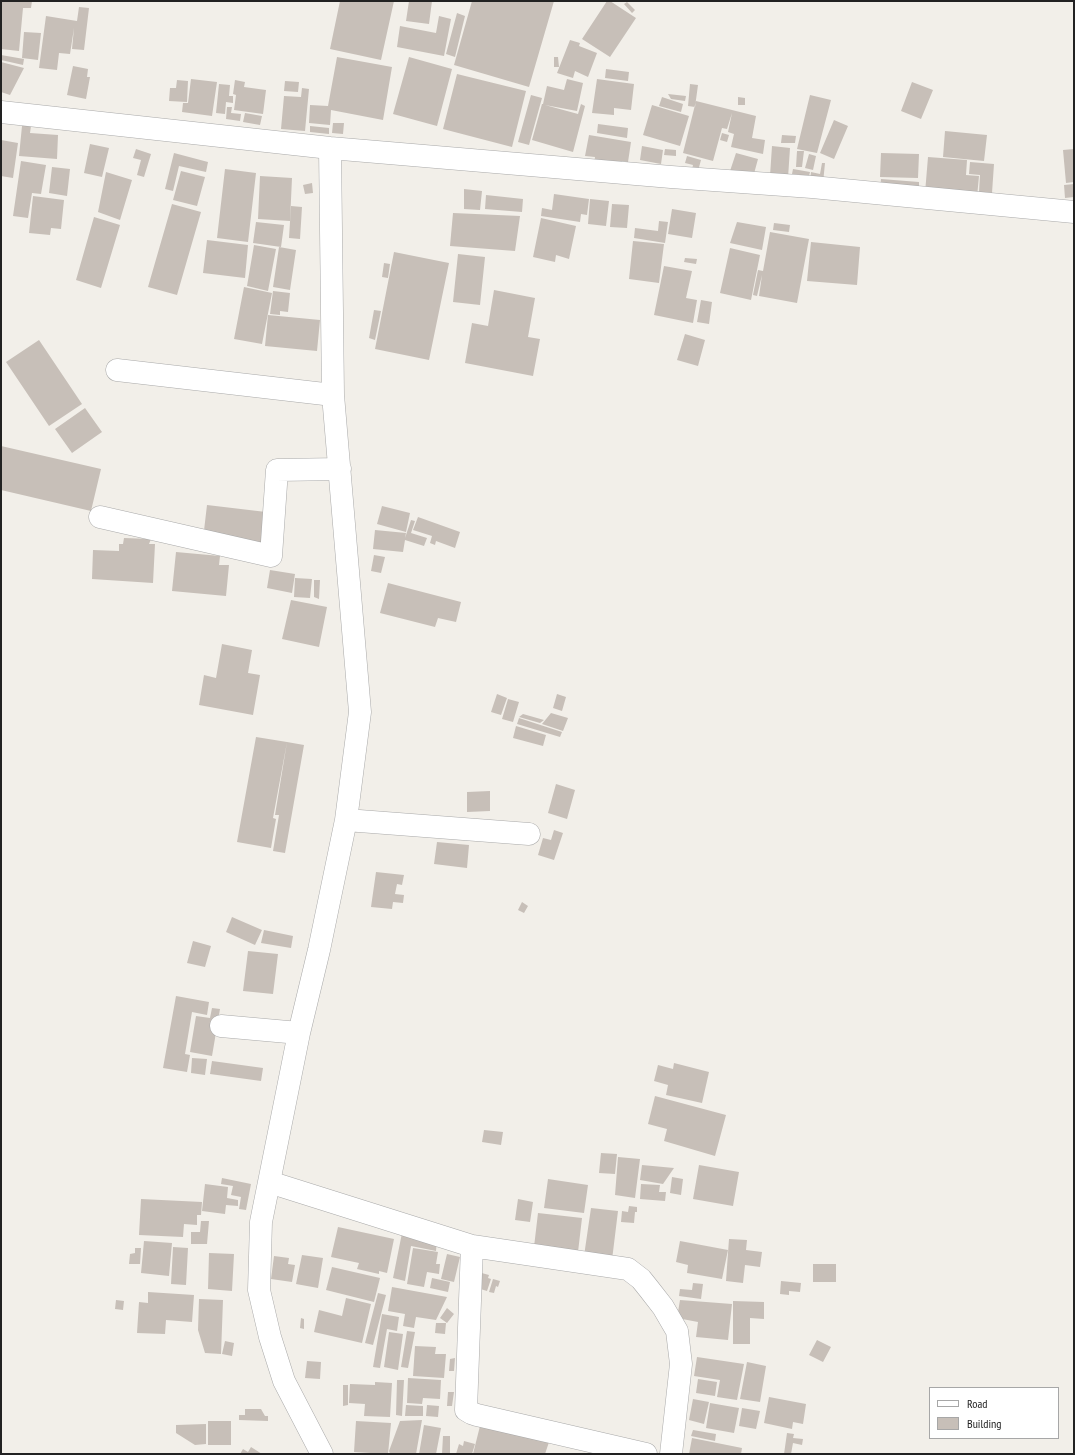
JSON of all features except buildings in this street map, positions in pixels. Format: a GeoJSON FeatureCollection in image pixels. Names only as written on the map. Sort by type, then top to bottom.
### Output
{"type":"FeatureCollection","features":[{"type":"Feature","properties":{"kind":"street"},"geometry":{"type":"LineString","coordinates":[[1,112],[330,148],[671,177],[812,187],[1074,212]]}},
{"type":"Feature","properties":{"kind":"street"},"geometry":{"type":"LineString","coordinates":[[322,1454],[284,1381],[270,1337],[259,1290],[261,1222],[299,1033],[319,950],[346,820],[360,712],[333,395],[330,148]]}},
{"type":"Feature","properties":{"kind":"street"},"geometry":{"type":"LineString","coordinates":[[118,370],[333,395]]}},
{"type":"Feature","properties":{"kind":"street"},"geometry":{"type":"LineString","coordinates":[[100,517],[271,556],[277,470],[340,469]]}},
{"type":"Feature","properties":{"kind":"street"},"geometry":{"type":"LineString","coordinates":[[346,820],[529,834]]}},
{"type":"Feature","properties":{"kind":"street"},"geometry":{"type":"LineString","coordinates":[[221,1026],[299,1033]]}},
{"type":"Feature","properties":{"kind":"street"},"geometry":{"type":"LineString","coordinates":[[269,1182],[472,1246],[628,1269],[641,1279],[663,1307],[677,1331],[680,1364],[671,1454]]}},
{"type":"Feature","properties":{"kind":"street"},"geometry":{"type":"LineString","coordinates":[[472,1246],[466,1410],[477,1415],[646,1454]]}}]}
